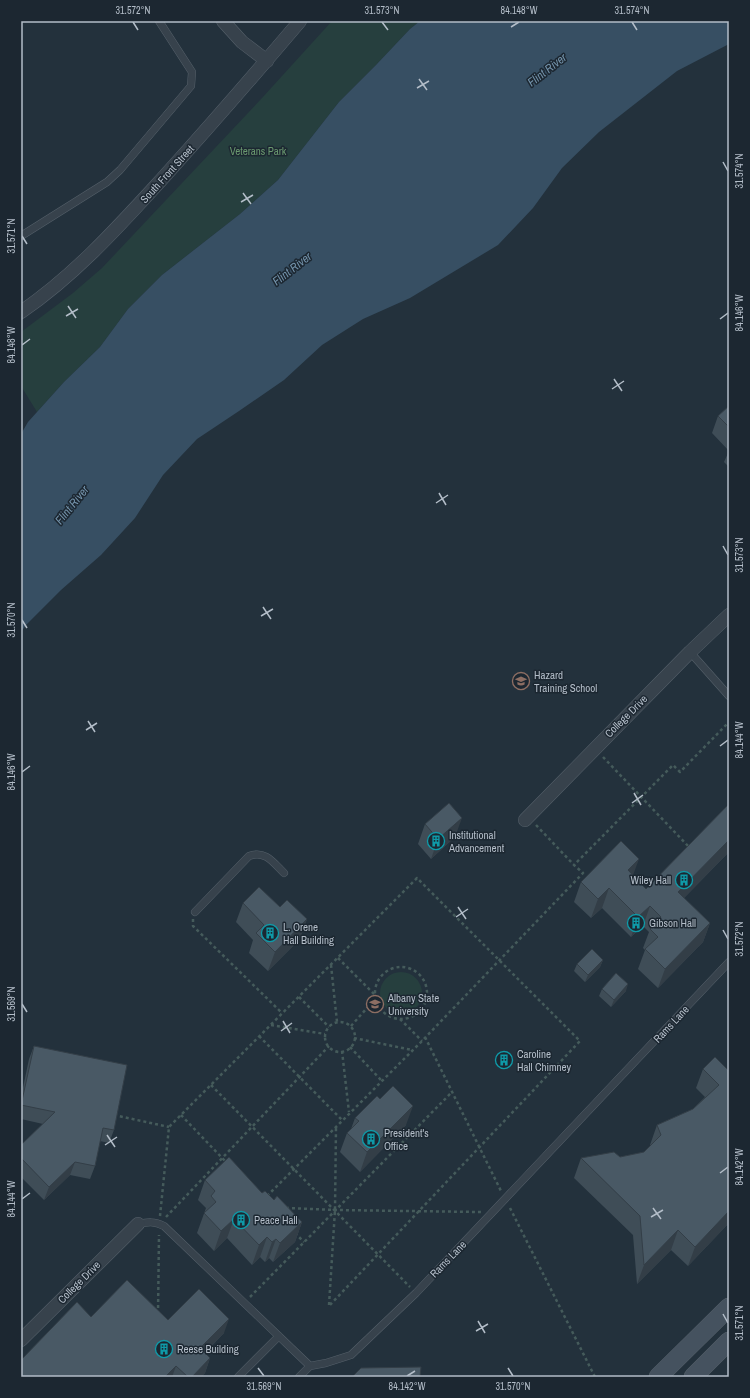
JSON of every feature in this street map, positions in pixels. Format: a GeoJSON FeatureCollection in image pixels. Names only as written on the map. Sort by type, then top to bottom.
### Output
{"type":"FeatureCollection","features":[{"type":"Feature","properties":{"kind":"main road"},"geometry":{"type":"LineString","coordinates":[[658,1377],[729,1307]]}},
{"type":"Feature","properties":{"kind":"main road"},"geometry":{"type":"LineString","coordinates":[[693,1377],[729,1341]]}},
{"type":"Feature","properties":{"kind":"street"},"geometry":{"type":"LineString","coordinates":[[223,21],[242,42],[267,60]]}},
{"type":"Feature","properties":{"kind":"street","name":"South Front Street"},"geometry":{"type":"LineString","coordinates":[[21,312],[46,295],[98,248],[208,128],[300,21]]}},
{"type":"Feature","properties":{"kind":"street","name":"College Drive"},"geometry":{"type":"LineString","coordinates":[[526,819],[690,652],[729,616]]}},
{"type":"Feature","properties":{"kind":"street","name":"College Drive"},"geometry":{"type":"LineString","coordinates":[[21,1340],[138,1224]]}},
{"type":"Feature","properties":{"kind":"lane"},"geometry":{"type":"LineString","coordinates":[[21,236],[107,182],[120,170],[191,86],[192,72],[159,21]]}},
{"type":"Feature","properties":{"kind":"lane"},"geometry":{"type":"LineString","coordinates":[[690,652],[729,696]]}},
{"type":"Feature","properties":{"kind":"lane"},"geometry":{"type":"LineString","coordinates":[[194,912],[249,856],[260,854],[264,855],[284,873]]}},
{"type":"Feature","properties":{"kind":"lane","name":"Rams Lane"},"geometry":{"type":"LineString","coordinates":[[310,1366],[326,1363],[351,1355],[416,1293],[729,962]]}},
{"type":"Feature","properties":{"kind":"lane"},"geometry":{"type":"LineString","coordinates":[[138,1224],[150,1222],[159,1224],[164,1226],[173,1234],[310,1366],[299,1377]]}},
{"type":"Feature","properties":{"kind":"lane"},"geometry":{"type":"LineString","coordinates":[[238,1377],[279,1336]]}},
{"type":"Feature","properties":{"kind":"path"},"geometry":{"type":"LineString","coordinates":[[574,865],[673,765],[680,772],[729,722]]}},
{"type":"Feature","properties":{"kind":"path"},"geometry":{"type":"LineString","coordinates":[[595,748],[694,852]]}},
{"type":"Feature","properties":{"kind":"path"},"geometry":{"type":"LineString","coordinates":[[526,819],[588,878]]}},
{"type":"Feature","properties":{"kind":"path"},"geometry":{"type":"LineString","coordinates":[[263,1200],[422,1040],[583,873]]}},
{"type":"Feature","properties":{"kind":"path"},"geometry":{"type":"LineString","coordinates":[[158,1315],[159,1224],[169,1127],[417,878],[580,1041],[329,1306],[335,1210],[336,1126]]}},
{"type":"Feature","properties":{"kind":"path"},"geometry":{"type":"LineString","coordinates":[[194,912],[193,926],[282,1013]]}},
{"type":"Feature","properties":{"kind":"path"},"geometry":{"type":"LineString","coordinates":[[338,958],[375,995]]}},
{"type":"Feature","properties":{"kind":"path"},"geometry":{"type":"LineString","coordinates":[[331,965],[337,1022]]}},
{"type":"Feature","properties":{"kind":"path"},"geometry":{"type":"LineString","coordinates":[[398,967],[407,968],[422,978],[426,986],[427,995],[425,1004],[420,1011],[412,1016],[400,1019],[388,1016],[382,1012],[375,999],[375,995],[377,982],[382,974],[398,967]]}},
{"type":"Feature","properties":{"kind":"path"},"geometry":{"type":"LineString","coordinates":[[299,997],[329,1026]]}},
{"type":"Feature","properties":{"kind":"path"},"geometry":{"type":"LineString","coordinates":[[351,1026],[375,999]]}},
{"type":"Feature","properties":{"kind":"path"},"geometry":{"type":"LineString","coordinates":[[400,1019],[422,1040]]}},
{"type":"Feature","properties":{"kind":"path"},"geometry":{"type":"LineString","coordinates":[[337,1022],[347,1023],[351,1026],[354,1030],[354,1038],[350,1047],[342,1051],[335,1051],[329,1046],[325,1040],[325,1034],[329,1026],[337,1022]]}},
{"type":"Feature","properties":{"kind":"path"},"geometry":{"type":"LineString","coordinates":[[271,1025],[325,1034]]}},
{"type":"Feature","properties":{"kind":"path"},"geometry":{"type":"LineString","coordinates":[[259,1036],[342,1120]]}},
{"type":"Feature","properties":{"kind":"path"},"geometry":{"type":"LineString","coordinates":[[354,1038],[412,1050]]}},
{"type":"Feature","properties":{"kind":"path"},"geometry":{"type":"LineString","coordinates":[[159,1224],[329,1046]]}},
{"type":"Feature","properties":{"kind":"path"},"geometry":{"type":"LineString","coordinates":[[350,1047],[381,1080]]}},
{"type":"Feature","properties":{"kind":"path"},"geometry":{"type":"LineString","coordinates":[[342,1051],[349,1113]]}},
{"type":"Feature","properties":{"kind":"path"},"geometry":{"type":"LineString","coordinates":[[210,1085],[416,1293]]}},
{"type":"Feature","properties":{"kind":"path"},"geometry":{"type":"LineString","coordinates":[[244,1302],[452,1092]]}},
{"type":"Feature","properties":{"kind":"path"},"geometry":{"type":"LineString","coordinates":[[114,1115],[169,1127]]}},
{"type":"Feature","properties":{"kind":"path"},"geometry":{"type":"LineString","coordinates":[[181,1115],[227,1163]]}},
{"type":"Feature","properties":{"kind":"path"},"geometry":{"type":"LineString","coordinates":[[284,1208],[494,1212]]}},
{"type":"Feature","properties":{"kind":"path"},"geometry":{"type":"LineString","coordinates":[[294,1232],[304,1242]]}},
{"type":"Feature","properties":{"kind":"green space","name":"Veterans Park"},"geometry":{"type":"Polygon","coordinates":[[[332,21],[420,21],[410,29],[339,102],[278,180],[240,214],[162,275],[128,309],[100,347],[64,382],[37,412],[21,386],[21,332],[73,293],[102,268],[262,98],[332,21]]]}},
{"type":"Feature","properties":{"kind":"green space"},"geometry":{"type":"Polygon","coordinates":[[[397,972],[405,972],[413,975],[419,981],[422,993],[419,1005],[413,1011],[405,1014],[397,1014],[389,1011],[383,1005],[380,997],[380,989],[383,981],[389,975],[397,972]]]}},
{"type":"Feature","properties":{"kind":"water","name":"Flint River"},"geometry":{"type":"Polygon","coordinates":[[[420,21],[729,21],[729,44],[677,71],[599,132],[562,168],[533,208],[498,245],[410,298],[363,319],[322,345],[284,380],[197,439],[163,475],[135,518],[101,555],[61,590],[26,625],[21,632],[21,434],[28,422],[64,382],[100,347],[128,309],[162,275],[240,214],[278,180],[339,102],[410,29],[420,21]]]}},
{"type":"Feature","properties":{"kind":"building"},"geometry":{"type":"Polygon","coordinates":[[[729,406],[729,427],[718,416],[729,406]]]}},
{"type":"Feature","properties":{"kind":"building"},"geometry":{"type":"Polygon","coordinates":[[[449,803],[462,818],[438,839],[425,824],[449,803]]]}},
{"type":"Feature","properties":{"kind":"building"},"geometry":{"type":"Polygon","coordinates":[[[729,804],[729,840],[678,892],[710,923],[665,969],[645,949],[658,937],[650,929],[661,917],[650,906],[638,917],[609,888],[598,899],[581,882],[621,841],[639,859],[628,870],[646,889],[729,804]]]}},
{"type":"Feature","properties":{"kind":"building"},"geometry":{"type":"Polygon","coordinates":[[[259,887],[280,907],[287,900],[307,919],[275,952],[256,933],[264,925],[243,903],[259,887]]]}},
{"type":"Feature","properties":{"kind":"building"},"geometry":{"type":"Polygon","coordinates":[[[592,949],[603,960],[588,975],[577,964],[592,949]]]}},
{"type":"Feature","properties":{"kind":"building"},"geometry":{"type":"Polygon","coordinates":[[[616,973],[628,984],[614,1000],[602,989],[616,973]]]}},
{"type":"Feature","properties":{"kind":"building"},"geometry":{"type":"Polygon","coordinates":[[[34,1046],[127,1065],[114,1130],[103,1128],[95,1166],[75,1162],[49,1187],[21,1158],[21,1143],[22,1144],[55,1112],[21,1105],[34,1046]]]}},
{"type":"Feature","properties":{"kind":"building"},"geometry":{"type":"Polygon","coordinates":[[[715,1057],[729,1071],[729,1211],[695,1247],[678,1230],[644,1265],[640,1216],[581,1158],[614,1152],[620,1157],[644,1152],[661,1135],[657,1125],[693,1109],[719,1085],[703,1069],[715,1057]]]}},
{"type":"Feature","properties":{"kind":"building"},"geometry":{"type":"Polygon","coordinates":[[[393,1086],[413,1106],[367,1152],[347,1133],[359,1121],[355,1118],[377,1096],[380,1099],[393,1086]]]}},
{"type":"Feature","properties":{"kind":"building"},"geometry":{"type":"Polygon","coordinates":[[[229,1157],[262,1193],[265,1191],[274,1200],[277,1196],[302,1222],[280,1243],[276,1239],[272,1242],[267,1237],[259,1245],[234,1219],[221,1231],[204,1213],[216,1202],[211,1196],[215,1191],[205,1180],[229,1157]]]}},
{"type":"Feature","properties":{"kind":"building"},"geometry":{"type":"Polygon","coordinates":[[[127,1280],[168,1320],[199,1289],[229,1319],[200,1348],[210,1358],[192,1377],[188,1377],[176,1366],[165,1377],[21,1377],[21,1360],[77,1302],[91,1317],[127,1280]]]}},
{"type":"Feature","properties":{"kind":"building"},"geometry":{"type":"Polygon","coordinates":[[[421,1367],[420,1377],[352,1377],[361,1368],[421,1367]]]}},
{"type":"Feature","properties":{"kind":"place","name":"Hazard Training School"},"geometry":{"type":"Point","coordinates":[521,681]}},
{"type":"Feature","properties":{"kind":"place","name":"Institutional Advancement"},"geometry":{"type":"Point","coordinates":[436,841]}},
{"type":"Feature","properties":{"kind":"place","name":"Wiley Hall"},"geometry":{"type":"Point","coordinates":[684,880]}},
{"type":"Feature","properties":{"kind":"place","name":"Gibson Hall"},"geometry":{"type":"Point","coordinates":[636,923]}},
{"type":"Feature","properties":{"kind":"place","name":"L. Orene Hall Building"},"geometry":{"type":"Point","coordinates":[270,933]}},
{"type":"Feature","properties":{"kind":"place","name":"Albany State University"},"geometry":{"type":"Point","coordinates":[375,1004]}},
{"type":"Feature","properties":{"kind":"place","name":"Caroline Hall Chimney"},"geometry":{"type":"Point","coordinates":[504,1060]}},
{"type":"Feature","properties":{"kind":"place","name":"President's Office"},"geometry":{"type":"Point","coordinates":[371,1139]}},
{"type":"Feature","properties":{"kind":"place","name":"Peace Hall"},"geometry":{"type":"Point","coordinates":[241,1220]}},
{"type":"Feature","properties":{"kind":"place","name":"Reese Building"},"geometry":{"type":"Point","coordinates":[164,1349]}}]}
